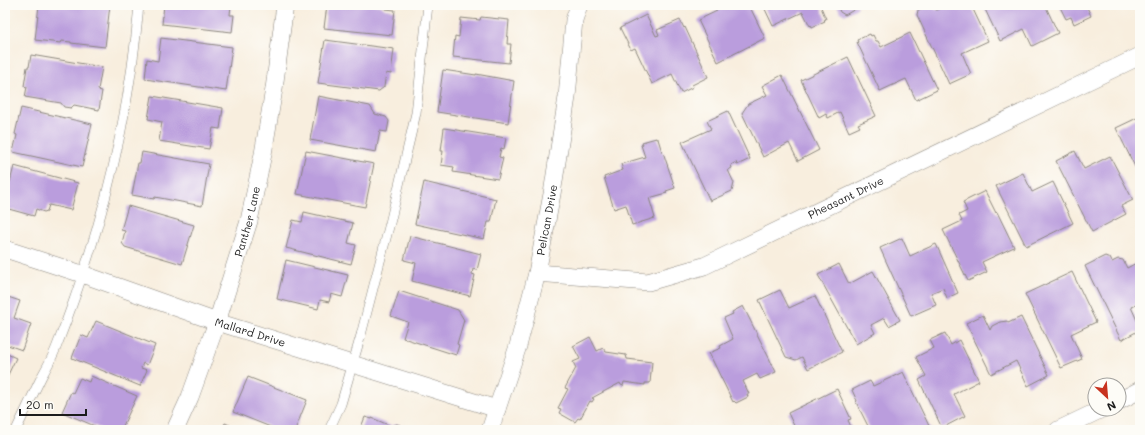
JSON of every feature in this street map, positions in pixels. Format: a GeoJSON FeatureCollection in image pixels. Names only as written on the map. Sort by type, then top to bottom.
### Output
{"type":"FeatureCollection","features":[{"type":"Feature","properties":{"kind":"street","name":"Panther Lane"},"geometry":{"type":"LineString","coordinates":[[176,430],[190,397],[217,322],[249,221],[264,154],[274,89],[284,5]]}},
{"type":"Feature","properties":{"kind":"street","name":"Pelican Drive"},"geometry":{"type":"LineString","coordinates":[[490,430],[518,346],[537,273],[552,194],[567,97],[574,20],[579,5]]}},
{"type":"Feature","properties":{"kind":"street","name":"Pheasant Drive"},"geometry":{"type":"LineString","coordinates":[[537,273],[648,282],[704,266],[1140,56]]}},
{"type":"Feature","properties":{"kind":"street","name":"Mallard Drive"},"geometry":{"type":"LineString","coordinates":[[5,248],[217,322],[497,409]]}},
{"type":"Feature","properties":{"kind":"street"},"geometry":{"type":"LineString","coordinates":[[1127,397],[1140,390]]}},
{"type":"Feature","properties":{"kind":"street"},"geometry":{"type":"LineString","coordinates":[[1058,430],[1087,416]]}},
{"type":"Feature","properties":{"kind":"lane"},"geometry":{"type":"LineString","coordinates":[[16,430],[55,350],[96,233],[119,142],[135,49],[139,5]]}},
{"type":"Feature","properties":{"kind":"lane"},"geometry":{"type":"LineString","coordinates":[[329,430],[341,404],[361,335],[416,113],[428,5]]}},
{"type":"Feature","properties":{"kind":"building"},"geometry":{"type":"Polygon","coordinates":[[[39,5],[110,5],[105,47],[62,41],[61,43],[35,40],[39,5]]]}},
{"type":"Feature","properties":{"kind":"building"},"geometry":{"type":"Polygon","coordinates":[[[164,5],[231,5],[230,15],[234,15],[232,32],[162,24],[164,5]]]}},
{"type":"Feature","properties":{"kind":"building"},"geometry":{"type":"Polygon","coordinates":[[[327,5],[380,5],[385,9],[395,10],[392,35],[324,28],[327,5]]]}},
{"type":"Feature","properties":{"kind":"building"},"geometry":{"type":"Polygon","coordinates":[[[714,5],[749,5],[765,38],[718,62],[698,20],[717,11],[714,5]]]}},
{"type":"Feature","properties":{"kind":"building"},"geometry":{"type":"Polygon","coordinates":[[[763,5],[820,5],[826,19],[824,20],[825,21],[812,27],[811,25],[810,26],[803,12],[773,26],[763,5]]]}},
{"type":"Feature","properties":{"kind":"building"},"geometry":{"type":"Polygon","coordinates":[[[837,5],[858,5],[857,8],[845,15],[840,12],[837,5]]]}},
{"type":"Feature","properties":{"kind":"building"},"geometry":{"type":"Polygon","coordinates":[[[929,5],[933,5],[936,10],[948,5],[971,5],[988,41],[962,53],[971,74],[949,84],[917,15],[918,10],[929,5]]]}},
{"type":"Feature","properties":{"kind":"building"},"geometry":{"type":"Polygon","coordinates":[[[983,5],[1045,5],[1058,33],[1032,46],[1024,29],[1000,41],[983,5]]]}},
{"type":"Feature","properties":{"kind":"building"},"geometry":{"type":"Polygon","coordinates":[[[1059,5],[1086,5],[1091,16],[1074,24],[1071,17],[1066,19],[1059,5]]]}},
{"type":"Feature","properties":{"kind":"building"},"geometry":{"type":"Polygon","coordinates":[[[646,15],[656,36],[659,35],[657,30],[680,20],[684,28],[685,27],[708,77],[692,85],[693,87],[681,93],[672,74],[652,84],[635,48],[631,50],[620,28],[646,15]]]}},
{"type":"Feature","properties":{"kind":"building"},"geometry":{"type":"Polygon","coordinates":[[[481,17],[509,20],[507,44],[511,44],[509,63],[453,57],[455,36],[459,37],[461,18],[480,20],[481,17]]]}},
{"type":"Feature","properties":{"kind":"building"},"geometry":{"type":"Polygon","coordinates":[[[910,33],[937,90],[916,100],[906,79],[880,91],[857,42],[857,40],[870,34],[871,36],[873,35],[881,47],[910,33]]]}},
{"type":"Feature","properties":{"kind":"building"},"geometry":{"type":"Polygon","coordinates":[[[161,38],[232,47],[226,91],[145,79],[147,59],[158,61],[161,38]]]}},
{"type":"Feature","properties":{"kind":"building"},"geometry":{"type":"Polygon","coordinates":[[[325,40],[394,49],[391,74],[386,73],[384,87],[379,91],[318,83],[325,40]]]}},
{"type":"Feature","properties":{"kind":"building"},"geometry":{"type":"Polygon","coordinates":[[[31,55],[102,67],[98,90],[102,91],[99,110],[74,105],[71,108],[64,107],[61,103],[25,97],[27,87],[24,86],[27,67],[29,67],[31,55]]]}},
{"type":"Feature","properties":{"kind":"building"},"geometry":{"type":"Polygon","coordinates":[[[848,57],[876,116],[858,124],[860,127],[849,132],[840,112],[828,118],[826,114],[819,118],[801,80],[848,57]]]}},
{"type":"Feature","properties":{"kind":"building"},"geometry":{"type":"Polygon","coordinates":[[[443,70],[514,81],[508,123],[437,112],[443,70]]]}},
{"type":"Feature","properties":{"kind":"building"},"geometry":{"type":"Polygon","coordinates":[[[782,75],[819,150],[798,161],[789,143],[763,157],[742,113],[748,104],[767,95],[762,86],[782,75]]]}},
{"type":"Feature","properties":{"kind":"building"},"geometry":{"type":"Polygon","coordinates":[[[152,96],[223,108],[220,129],[213,128],[209,149],[159,141],[162,122],[148,119],[152,96]]]}},
{"type":"Feature","properties":{"kind":"building"},"geometry":{"type":"Polygon","coordinates":[[[318,96],[370,106],[375,114],[386,117],[389,121],[387,132],[380,131],[376,152],[310,140],[318,96]]]}},
{"type":"Feature","properties":{"kind":"building"},"geometry":{"type":"Polygon","coordinates":[[[21,108],[92,124],[82,167],[13,152],[17,135],[15,134],[21,108]]]}},
{"type":"Feature","properties":{"kind":"building"},"geometry":{"type":"Polygon","coordinates":[[[728,111],[750,159],[737,165],[736,162],[731,165],[732,168],[728,170],[734,183],[732,191],[710,201],[682,142],[711,129],[707,121],[728,111]]]}},
{"type":"Feature","properties":{"kind":"building"},"geometry":{"type":"Polygon","coordinates":[[[1137,118],[1140,124],[1140,177],[1116,128],[1137,118]]]}},
{"type":"Feature","properties":{"kind":"building"},"geometry":{"type":"Polygon","coordinates":[[[444,128],[506,138],[504,149],[501,148],[499,157],[503,158],[498,179],[453,172],[454,167],[441,165],[444,128]]]}},
{"type":"Feature","properties":{"kind":"building"},"geometry":{"type":"Polygon","coordinates":[[[656,138],[658,139],[663,152],[675,188],[666,191],[667,193],[649,198],[655,218],[632,225],[626,205],[614,209],[604,177],[623,170],[621,164],[645,157],[641,145],[643,144],[642,142],[656,138]]]}},
{"type":"Feature","properties":{"kind":"building"},"geometry":{"type":"Polygon","coordinates":[[[306,151],[374,164],[365,207],[297,194],[306,151]]]}},
{"type":"Feature","properties":{"kind":"building"},"geometry":{"type":"Polygon","coordinates":[[[1075,151],[1084,169],[1110,156],[1133,200],[1121,206],[1126,214],[1092,232],[1056,161],[1075,151]]]}},
{"type":"Feature","properties":{"kind":"building"},"geometry":{"type":"Polygon","coordinates":[[[142,152],[209,164],[202,206],[155,197],[154,199],[132,195],[138,163],[140,163],[142,152]]]}},
{"type":"Feature","properties":{"kind":"building"},"geometry":{"type":"Polygon","coordinates":[[[14,166],[78,183],[71,210],[49,205],[47,211],[44,212],[36,209],[34,216],[5,208],[5,185],[7,182],[10,182],[14,166]]]}},
{"type":"Feature","properties":{"kind":"building"},"geometry":{"type":"Polygon","coordinates":[[[1023,173],[1032,192],[1053,182],[1073,223],[1026,246],[996,186],[1023,173]]]}},
{"type":"Feature","properties":{"kind":"building"},"geometry":{"type":"Polygon","coordinates":[[[424,182],[496,199],[491,222],[488,222],[484,239],[415,224],[424,182]]]}},
{"type":"Feature","properties":{"kind":"building"},"geometry":{"type":"Polygon","coordinates":[[[985,191],[1014,247],[982,262],[987,272],[968,281],[943,230],[962,221],[959,215],[967,211],[963,202],[985,191]]]}},
{"type":"Feature","properties":{"kind":"building"},"geometry":{"type":"Polygon","coordinates":[[[128,206],[194,225],[182,264],[125,247],[122,243],[125,231],[121,230],[128,206]]]}},
{"type":"Feature","properties":{"kind":"building"},"geometry":{"type":"Polygon","coordinates":[[[304,212],[353,223],[348,243],[356,245],[351,264],[286,248],[293,220],[302,222],[304,212]]]}},
{"type":"Feature","properties":{"kind":"building"},"geometry":{"type":"Polygon","coordinates":[[[410,236],[481,254],[477,270],[473,269],[472,274],[475,275],[470,296],[412,281],[416,263],[404,260],[410,236]]]}},
{"type":"Feature","properties":{"kind":"building"},"geometry":{"type":"Polygon","coordinates":[[[902,238],[910,256],[936,244],[958,293],[947,298],[943,288],[931,293],[936,305],[911,316],[880,248],[902,238]]]}},
{"type":"Feature","properties":{"kind":"building"},"geometry":{"type":"Polygon","coordinates":[[[1105,256],[1110,258],[1112,262],[1118,259],[1123,260],[1127,268],[1140,261],[1140,303],[1131,307],[1140,327],[1140,332],[1136,332],[1121,340],[1085,266],[1105,256]]]}},
{"type":"Feature","properties":{"kind":"building"},"geometry":{"type":"Polygon","coordinates":[[[286,260],[348,275],[342,297],[331,294],[329,302],[320,300],[318,309],[277,299],[286,260]]]}},
{"type":"Feature","properties":{"kind":"building"},"geometry":{"type":"Polygon","coordinates":[[[839,264],[849,284],[873,271],[900,320],[889,326],[884,318],[871,325],[875,333],[856,344],[818,275],[839,264]]]}},
{"type":"Feature","properties":{"kind":"building"},"geometry":{"type":"Polygon","coordinates":[[[1072,272],[1096,322],[1071,334],[1082,359],[1061,368],[1025,294],[1072,272]]]}},
{"type":"Feature","properties":{"kind":"building"},"geometry":{"type":"Polygon","coordinates":[[[780,290],[789,308],[815,296],[842,352],[808,369],[802,357],[796,360],[786,357],[759,300],[780,290]]]}},
{"type":"Feature","properties":{"kind":"building"},"geometry":{"type":"Polygon","coordinates":[[[399,291],[458,310],[464,320],[457,344],[459,345],[456,355],[403,338],[408,322],[391,316],[399,291]]]}},
{"type":"Feature","properties":{"kind":"building"},"geometry":{"type":"Polygon","coordinates":[[[5,296],[20,301],[14,318],[31,324],[22,350],[5,344],[5,296]]]}},
{"type":"Feature","properties":{"kind":"building"},"geometry":{"type":"Polygon","coordinates":[[[743,306],[776,372],[760,379],[757,374],[743,381],[749,394],[747,394],[748,397],[736,403],[734,401],[733,402],[709,353],[721,348],[720,346],[733,339],[724,318],[733,314],[732,312],[743,306]]]}},
{"type":"Feature","properties":{"kind":"building"},"geometry":{"type":"Polygon","coordinates":[[[983,315],[990,330],[992,326],[1000,322],[1007,321],[1008,323],[1021,317],[1049,375],[1028,386],[1016,361],[991,374],[966,323],[983,315]]]}},
{"type":"Feature","properties":{"kind":"building"},"geometry":{"type":"Polygon","coordinates":[[[96,321],[155,345],[147,365],[143,363],[141,368],[147,370],[140,386],[72,358],[81,335],[88,338],[96,321]]]}},
{"type":"Feature","properties":{"kind":"building"},"geometry":{"type":"Polygon","coordinates":[[[945,333],[951,345],[959,340],[979,381],[954,394],[965,416],[942,428],[919,380],[926,376],[916,357],[934,348],[930,340],[945,333]]]}},
{"type":"Feature","properties":{"kind":"building"},"geometry":{"type":"Polygon","coordinates":[[[590,337],[597,351],[603,348],[606,352],[626,355],[627,359],[652,362],[650,383],[645,383],[645,385],[624,382],[623,386],[620,383],[592,398],[594,399],[592,402],[590,401],[580,419],[578,418],[575,422],[559,413],[561,409],[558,408],[568,389],[565,388],[576,368],[573,362],[580,359],[573,346],[590,337]]]}},
{"type":"Feature","properties":{"kind":"building"},"geometry":{"type":"Polygon","coordinates":[[[5,353],[16,358],[5,381],[5,353]]]}},
{"type":"Feature","properties":{"kind":"building"},"geometry":{"type":"Polygon","coordinates":[[[903,372],[931,430],[903,430],[901,427],[894,430],[870,430],[856,402],[857,401],[852,390],[870,381],[873,386],[903,372]]]}},
{"type":"Feature","properties":{"kind":"building"},"geometry":{"type":"Polygon","coordinates":[[[91,376],[137,396],[121,430],[104,430],[62,412],[71,392],[73,393],[80,378],[89,382],[91,376]]]}},
{"type":"Feature","properties":{"kind":"building"},"geometry":{"type":"Polygon","coordinates":[[[248,377],[307,400],[295,430],[278,430],[233,412],[248,377]]]}},
{"type":"Feature","properties":{"kind":"building"},"geometry":{"type":"Polygon","coordinates":[[[837,389],[851,419],[848,420],[851,427],[844,430],[796,430],[788,413],[837,389]]]}},
{"type":"Feature","properties":{"kind":"building"},"geometry":{"type":"Polygon","coordinates":[[[365,417],[372,418],[391,426],[397,424],[412,430],[360,430],[365,417]]]}},
{"type":"Feature","properties":{"kind":"building"},"geometry":{"type":"Polygon","coordinates":[[[225,423],[241,430],[222,430],[225,423]]]}}]}
